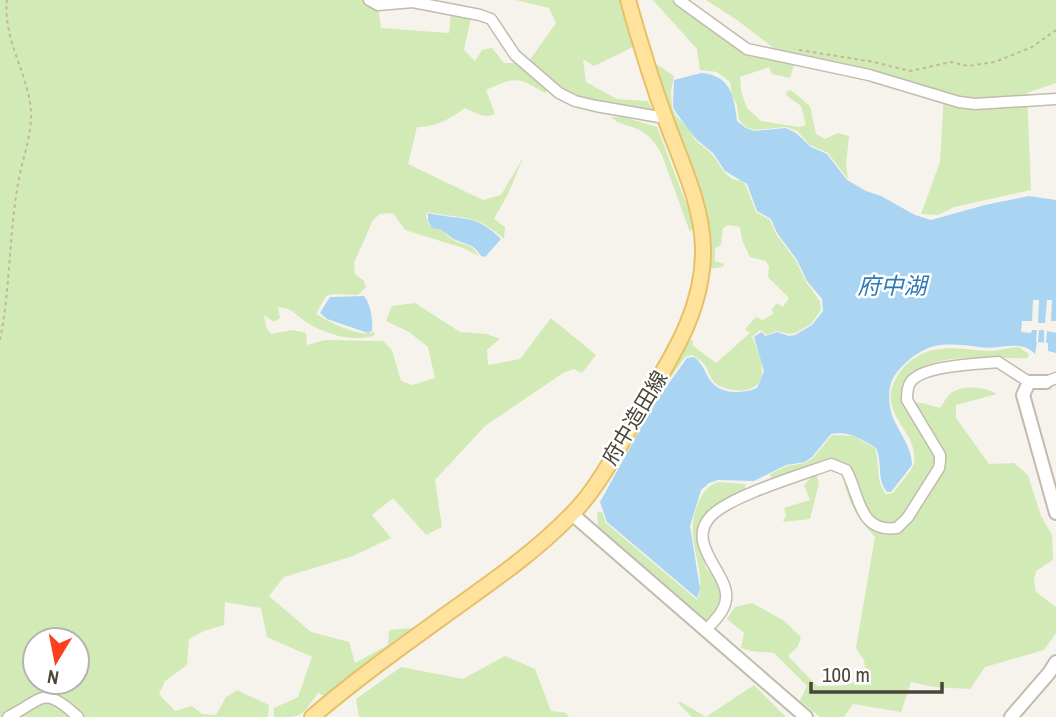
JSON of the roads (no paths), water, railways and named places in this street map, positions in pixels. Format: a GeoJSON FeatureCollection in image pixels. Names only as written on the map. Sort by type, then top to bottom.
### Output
{"type":"FeatureCollection","features":[{"type":"Feature","properties":{"kind":"main road","name":"府中造田線"},"geometry":{"type":"LineString","coordinates":[[312,717],[535,549],[572,514],[604,470],[685,332],[699,294],[703,248],[699,210],[665,118],[628,0]]}},
{"type":"Feature","properties":{"kind":"street"},"geometry":{"type":"LineString","coordinates":[[369,0],[378,5],[413,2],[457,9],[491,19],[516,55],[559,93],[575,101],[596,106],[665,118]]}},
{"type":"Feature","properties":{"kind":"street"},"geometry":{"type":"LineString","coordinates":[[679,0],[747,49],[869,75],[959,102],[975,104],[1056,99]]}},
{"type":"Feature","properties":{"kind":"street"},"geometry":{"type":"LineString","coordinates":[[706,630],[723,609],[726,600],[726,591],[712,566],[704,543],[706,524],[720,509],[738,499],[831,464],[846,470],[863,514],[870,523],[897,528],[908,517],[939,468],[940,455],[907,400],[909,384],[916,377],[929,371],[998,362],[1029,382],[1051,380]]}},
{"type":"Feature","properties":{"kind":"street"},"geometry":{"type":"LineString","coordinates":[[1029,382],[1023,395],[1056,513]]}},
{"type":"Feature","properties":{"kind":"street"},"geometry":{"type":"LineString","coordinates":[[572,514],[806,717]]}},
{"type":"Feature","properties":{"kind":"street"},"geometry":{"type":"LineString","coordinates":[[1011,717],[1056,662]]}},
{"type":"Feature","properties":{"kind":"street"},"geometry":{"type":"LineString","coordinates":[[8,717],[32,701],[49,697],[60,700],[78,717]]}},
{"type":"Feature","properties":{"kind":"water","name":"府中湖"},"geometry":{"type":"Polygon","coordinates":[[[701,73],[718,78],[729,88],[737,121],[746,128],[754,131],[786,128],[796,133],[811,147],[827,154],[847,180],[915,215],[931,220],[1029,196],[1056,200],[1056,353],[1048,351],[1048,343],[1037,342],[1035,354],[1029,349],[1016,346],[986,348],[946,345],[929,348],[909,360],[894,377],[889,399],[892,415],[907,445],[912,465],[891,492],[887,492],[882,482],[876,448],[855,436],[844,434],[831,434],[805,462],[786,465],[754,481],[718,480],[709,483],[701,490],[690,526],[700,589],[697,598],[607,522],[600,502],[654,404],[687,358],[694,357],[714,385],[725,391],[738,392],[757,388],[764,371],[754,337],[761,332],[766,336],[777,332],[795,335],[812,325],[823,311],[822,299],[807,281],[771,219],[757,211],[747,184],[725,171],[713,153],[696,139],[673,107],[674,80],[701,73]]]}},
{"type":"Feature","properties":{"kind":"water"},"geometry":{"type":"Polygon","coordinates":[[[428,213],[475,221],[501,239],[485,257],[481,256],[471,246],[432,228],[428,213]]]}},
{"type":"Feature","properties":{"kind":"water"},"geometry":{"type":"Polygon","coordinates":[[[364,296],[372,318],[372,331],[368,333],[327,319],[320,313],[330,297],[364,296]]]}}]}
